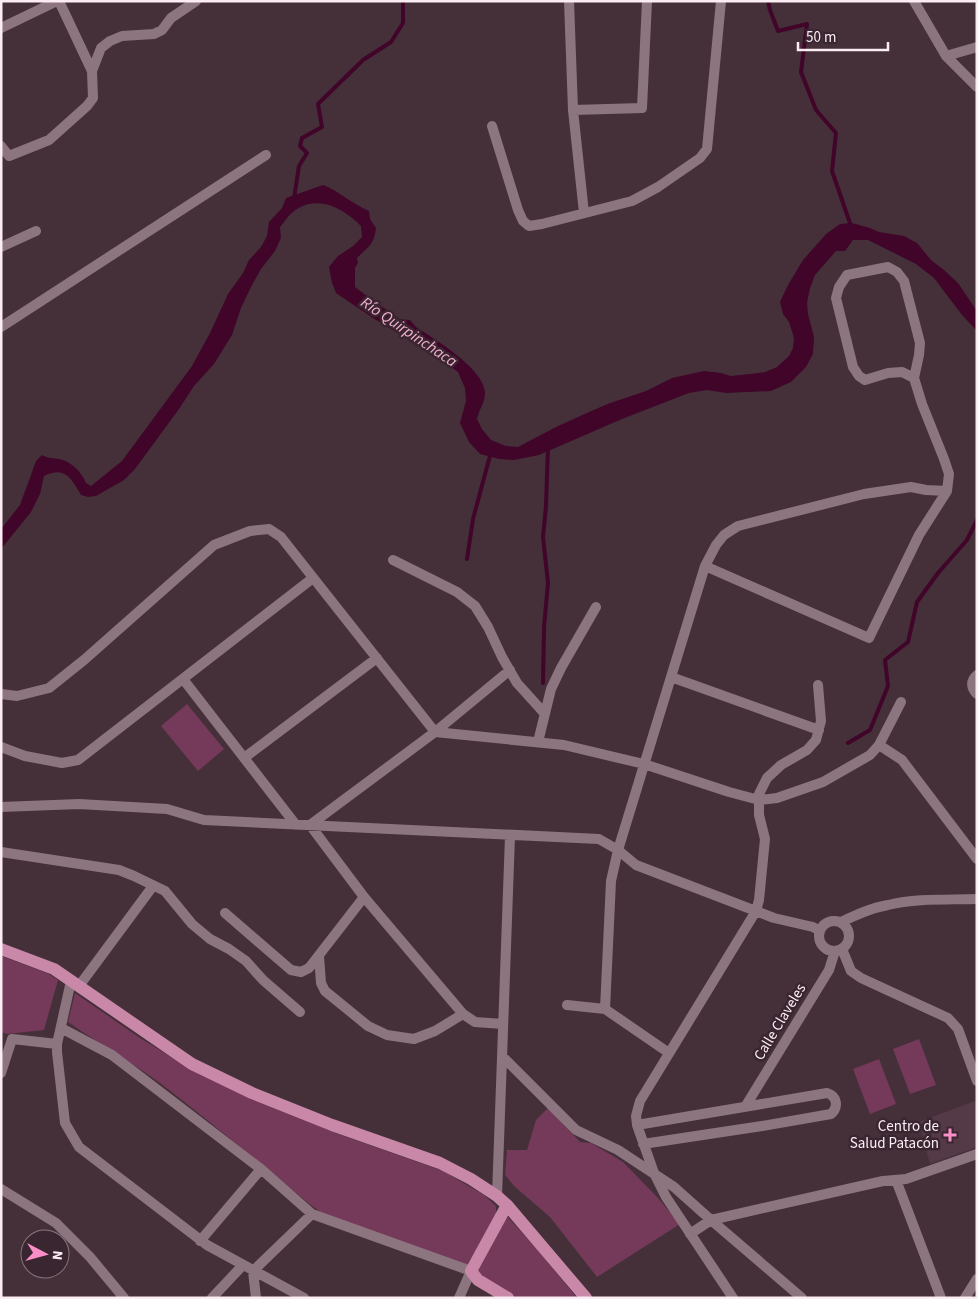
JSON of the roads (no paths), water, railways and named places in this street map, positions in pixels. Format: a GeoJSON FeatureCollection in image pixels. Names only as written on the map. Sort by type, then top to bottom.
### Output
{"type":"FeatureCollection","features":[{"type":"Feature","properties":{"kind":"main road"},"geometry":{"type":"LineString","coordinates":[[1,949],[54,970],[192,1064],[252,1093],[332,1126],[440,1163],[471,1178],[507,1205],[586,1298]]}},
{"type":"Feature","properties":{"kind":"main road"},"geometry":{"type":"LineString","coordinates":[[507,1205],[471,1272],[478,1280],[508,1298]]}},
{"type":"Feature","properties":{"kind":"street"},"geometry":{"type":"LineString","coordinates":[[1,28],[58,1],[92,71]]}},
{"type":"Feature","properties":{"kind":"street"},"geometry":{"type":"LineString","coordinates":[[1,146],[9,156],[49,140],[88,106],[93,98],[92,71],[101,48],[110,41],[122,36],[154,34],[162,30],[171,18],[196,1]]}},
{"type":"Feature","properties":{"kind":"street"},"geometry":{"type":"LineString","coordinates":[[569,1],[573,110],[584,213]]}},
{"type":"Feature","properties":{"kind":"street"},"geometry":{"type":"LineString","coordinates":[[573,110],[642,108],[647,1]]}},
{"type":"Feature","properties":{"kind":"street"},"geometry":{"type":"LineString","coordinates":[[492,126],[518,210],[523,221],[529,226],[632,201],[658,187],[700,158],[707,150],[721,1]]}},
{"type":"Feature","properties":{"kind":"street"},"geometry":{"type":"LineString","coordinates":[[914,1],[946,56],[977,87]]}},
{"type":"Feature","properties":{"kind":"street"},"geometry":{"type":"LineString","coordinates":[[946,56],[977,47]]}},
{"type":"Feature","properties":{"kind":"street"},"geometry":{"type":"LineString","coordinates":[[1,327],[266,155]]}},
{"type":"Feature","properties":{"kind":"street"},"geometry":{"type":"LineString","coordinates":[[1,247],[36,231]]}},
{"type":"Feature","properties":{"kind":"street"},"geometry":{"type":"LineString","coordinates":[[705,566],[870,638],[919,535],[947,491],[949,474],[914,378],[920,343],[904,281],[897,272],[888,267],[847,275],[839,287],[836,298],[853,368],[865,380],[888,373],[902,372],[914,378]]}},
{"type":"Feature","properties":{"kind":"street"},"geometry":{"type":"LineString","coordinates":[[605,1009],[611,881],[618,850],[705,566],[716,545],[724,535],[738,526],[864,494],[911,488],[947,491]]}},
{"type":"Feature","properties":{"kind":"street"},"geometry":{"type":"LineString","coordinates":[[1,694],[17,696],[49,688],[84,660],[214,545],[250,531],[270,528],[281,537],[434,732],[564,745],[644,764],[759,800],[778,798],[824,782],[870,755],[879,746],[901,702]]}},
{"type":"Feature","properties":{"kind":"street"},"geometry":{"type":"LineString","coordinates":[[393,560],[457,592],[474,606],[488,626],[502,657],[517,683],[546,714]]}},
{"type":"Feature","properties":{"kind":"street"},"geometry":{"type":"LineString","coordinates":[[1,746],[25,756],[62,764],[78,760],[313,578]]}},
{"type":"Feature","properties":{"kind":"street"},"geometry":{"type":"LineString","coordinates":[[538,742],[551,690],[560,668],[596,607]]}},
{"type":"Feature","properties":{"kind":"street"},"geometry":{"type":"LineString","coordinates":[[244,758],[376,658]]}},
{"type":"Feature","properties":{"kind":"street"},"geometry":{"type":"LineString","coordinates":[[310,825],[434,732],[510,670]]}},
{"type":"Feature","properties":{"kind":"street"},"geometry":{"type":"LineString","coordinates":[[977,674],[972,681],[973,690],[977,694]]}},
{"type":"Feature","properties":{"kind":"street"},"geometry":{"type":"LineString","coordinates":[[671,677],[818,730]]}},
{"type":"Feature","properties":{"kind":"street"},"geometry":{"type":"LineString","coordinates":[[183,679],[296,825]]}},
{"type":"Feature","properties":{"kind":"street"},"geometry":{"type":"LineString","coordinates":[[733,1298],[666,1196],[643,1144],[636,1116],[640,1101],[756,911],[759,900],[765,838],[759,815],[759,794],[767,778],[780,765],[807,750],[816,740],[821,721],[818,685]]}},
{"type":"Feature","properties":{"kind":"street"},"geometry":{"type":"LineString","coordinates":[[879,746],[902,760],[977,859]]}},
{"type":"Feature","properties":{"kind":"street"},"geometry":{"type":"LineString","coordinates":[[1,807],[78,804],[167,809],[204,820],[599,839],[618,850],[636,865],[774,918],[813,927],[820,931]]}},
{"type":"Feature","properties":{"kind":"street"},"geometry":{"type":"LineString","coordinates":[[310,825],[364,897],[463,1014],[475,1022],[503,1024]]}},
{"type":"Feature","properties":{"kind":"street"},"geometry":{"type":"LineString","coordinates":[[497,1196],[510,836]]}},
{"type":"Feature","properties":{"kind":"street"},"geometry":{"type":"LineString","coordinates":[[1,852],[119,870],[165,891],[192,924],[210,939],[246,961],[262,980],[300,1012]]}},
{"type":"Feature","properties":{"kind":"street"},"geometry":{"type":"LineString","coordinates":[[153,886],[75,983],[57,1044],[66,1124],[79,1147],[200,1241],[304,1298]]}},
{"type":"Feature","properties":{"kind":"street"},"geometry":{"type":"LineString","coordinates":[[226,913],[292,970],[301,972],[310,968],[364,897]]}},
{"type":"Feature","properties":{"kind":"street"},"geometry":{"type":"LineString","coordinates":[[841,922],[849,933],[848,942],[838,950],[826,948],[822,945],[819,936],[826,923],[831,921],[841,922],[860,913],[911,901],[977,899]]}},
{"type":"Feature","properties":{"kind":"street"},"geometry":{"type":"LineString","coordinates":[[838,950],[851,971],[861,978],[948,1018],[958,1029],[977,1081]]}},
{"type":"Feature","properties":{"kind":"street","name":"Calle Claveles"},"geometry":{"type":"LineString","coordinates":[[745,1107],[829,970],[838,950]]}},
{"type":"Feature","properties":{"kind":"street"},"geometry":{"type":"LineString","coordinates":[[319,956],[321,983],[325,991],[368,1026],[387,1035],[414,1039],[435,1031],[463,1014]]}},
{"type":"Feature","properties":{"kind":"street"},"geometry":{"type":"LineString","coordinates":[[567,1005],[605,1009],[669,1053]]}},
{"type":"Feature","properties":{"kind":"street"},"geometry":{"type":"LineString","coordinates":[[61,1028],[112,1055],[262,1170],[312,1214],[471,1272],[459,1298]]}},
{"type":"Feature","properties":{"kind":"street"},"geometry":{"type":"LineString","coordinates":[[1,1073],[12,1039],[57,1044]]}},
{"type":"Feature","properties":{"kind":"street"},"geometry":{"type":"LineString","coordinates":[[502,1056],[576,1130],[618,1150],[654,1172],[674,1187],[802,1298]]}},
{"type":"Feature","properties":{"kind":"street"},"geometry":{"type":"LineString","coordinates":[[637,1125],[827,1093],[835,1099],[836,1104],[831,1114],[643,1144]]}},
{"type":"Feature","properties":{"kind":"street"},"geometry":{"type":"LineString","coordinates":[[690,1234],[710,1220],[883,1181],[906,1179],[977,1154]]}},
{"type":"Feature","properties":{"kind":"street"},"geometry":{"type":"LineString","coordinates":[[200,1241],[262,1170]]}},
{"type":"Feature","properties":{"kind":"street"},"geometry":{"type":"LineString","coordinates":[[896,1180],[941,1298]]}},
{"type":"Feature","properties":{"kind":"street"},"geometry":{"type":"LineString","coordinates":[[1,1190],[56,1223],[90,1257],[124,1298]]}},
{"type":"Feature","properties":{"kind":"street"},"geometry":{"type":"LineString","coordinates":[[253,1271],[312,1214]]}},
{"type":"Feature","properties":{"kind":"street"},"geometry":{"type":"LineString","coordinates":[[212,1298],[243,1265]]}},
{"type":"Feature","properties":{"kind":"street"},"geometry":{"type":"LineString","coordinates":[[253,1271],[256,1298]]}},
{"type":"Feature","properties":{"kind":"street"},"geometry":{"type":"LineString","coordinates":[[965,1298],[977,1279]]}},
{"type":"Feature","properties":{"kind":"water","name":"Río Quirpinchaca"},"geometry":{"type":"Polygon","coordinates":[[[323,185],[369,211],[370,219],[376,228],[372,242],[357,258],[355,287],[399,319],[410,320],[416,327],[446,347],[477,374],[483,384],[485,393],[477,419],[491,440],[506,446],[518,447],[589,412],[646,391],[672,378],[704,371],[731,376],[765,372],[777,367],[789,356],[793,348],[794,338],[789,322],[783,314],[780,302],[803,260],[826,234],[840,224],[852,223],[879,232],[904,236],[917,243],[931,260],[958,283],[977,311],[977,331],[962,315],[934,278],[916,264],[868,240],[853,240],[845,251],[836,251],[815,275],[807,303],[814,337],[813,354],[806,367],[791,382],[771,391],[726,393],[707,390],[689,393],[622,419],[539,455],[514,460],[499,459],[480,454],[469,442],[460,423],[466,401],[465,388],[458,372],[336,293],[329,267],[338,256],[362,237],[361,226],[339,209],[314,203],[297,209],[280,227],[281,238],[275,251],[261,269],[252,285],[241,308],[232,335],[214,364],[194,386],[135,469],[124,480],[96,496],[88,497],[81,495],[67,475],[57,472],[44,476],[40,494],[31,512],[1,549],[1,529],[20,505],[36,461],[42,455],[71,464],[80,472],[86,483],[91,486],[122,461],[192,366],[228,294],[243,273],[249,260],[261,247],[267,236],[269,222],[282,208],[286,198],[323,185]]]}},
{"type":"Feature","properties":{"kind":"waterway"},"geometry":{"type":"LineString","coordinates":[[294,198],[299,166],[307,153],[300,146],[302,138],[322,127],[318,104],[363,60],[391,42],[403,23],[403,1]]}},
{"type":"Feature","properties":{"kind":"waterway"},"geometry":{"type":"LineString","coordinates":[[768,1],[778,31],[807,24],[801,72],[816,110],[836,133],[832,171],[851,226]]}},
{"type":"Feature","properties":{"kind":"waterway"},"geometry":{"type":"LineString","coordinates":[[543,683],[544,627],[548,583],[543,537],[548,446]]}},
{"type":"Feature","properties":{"kind":"waterway"},"geometry":{"type":"LineString","coordinates":[[467,559],[473,519],[491,452]]}},
{"type":"Feature","properties":{"kind":"waterway"},"geometry":{"type":"LineString","coordinates":[[848,743],[870,730],[888,686],[885,660],[908,642],[917,602],[938,573],[967,540],[977,520]]}},
{"type":"Feature","properties":{"kind":"place","name":"Centro de Salud Patacón"},"geometry":{"type":"Point","coordinates":[950,1135]}}]}
